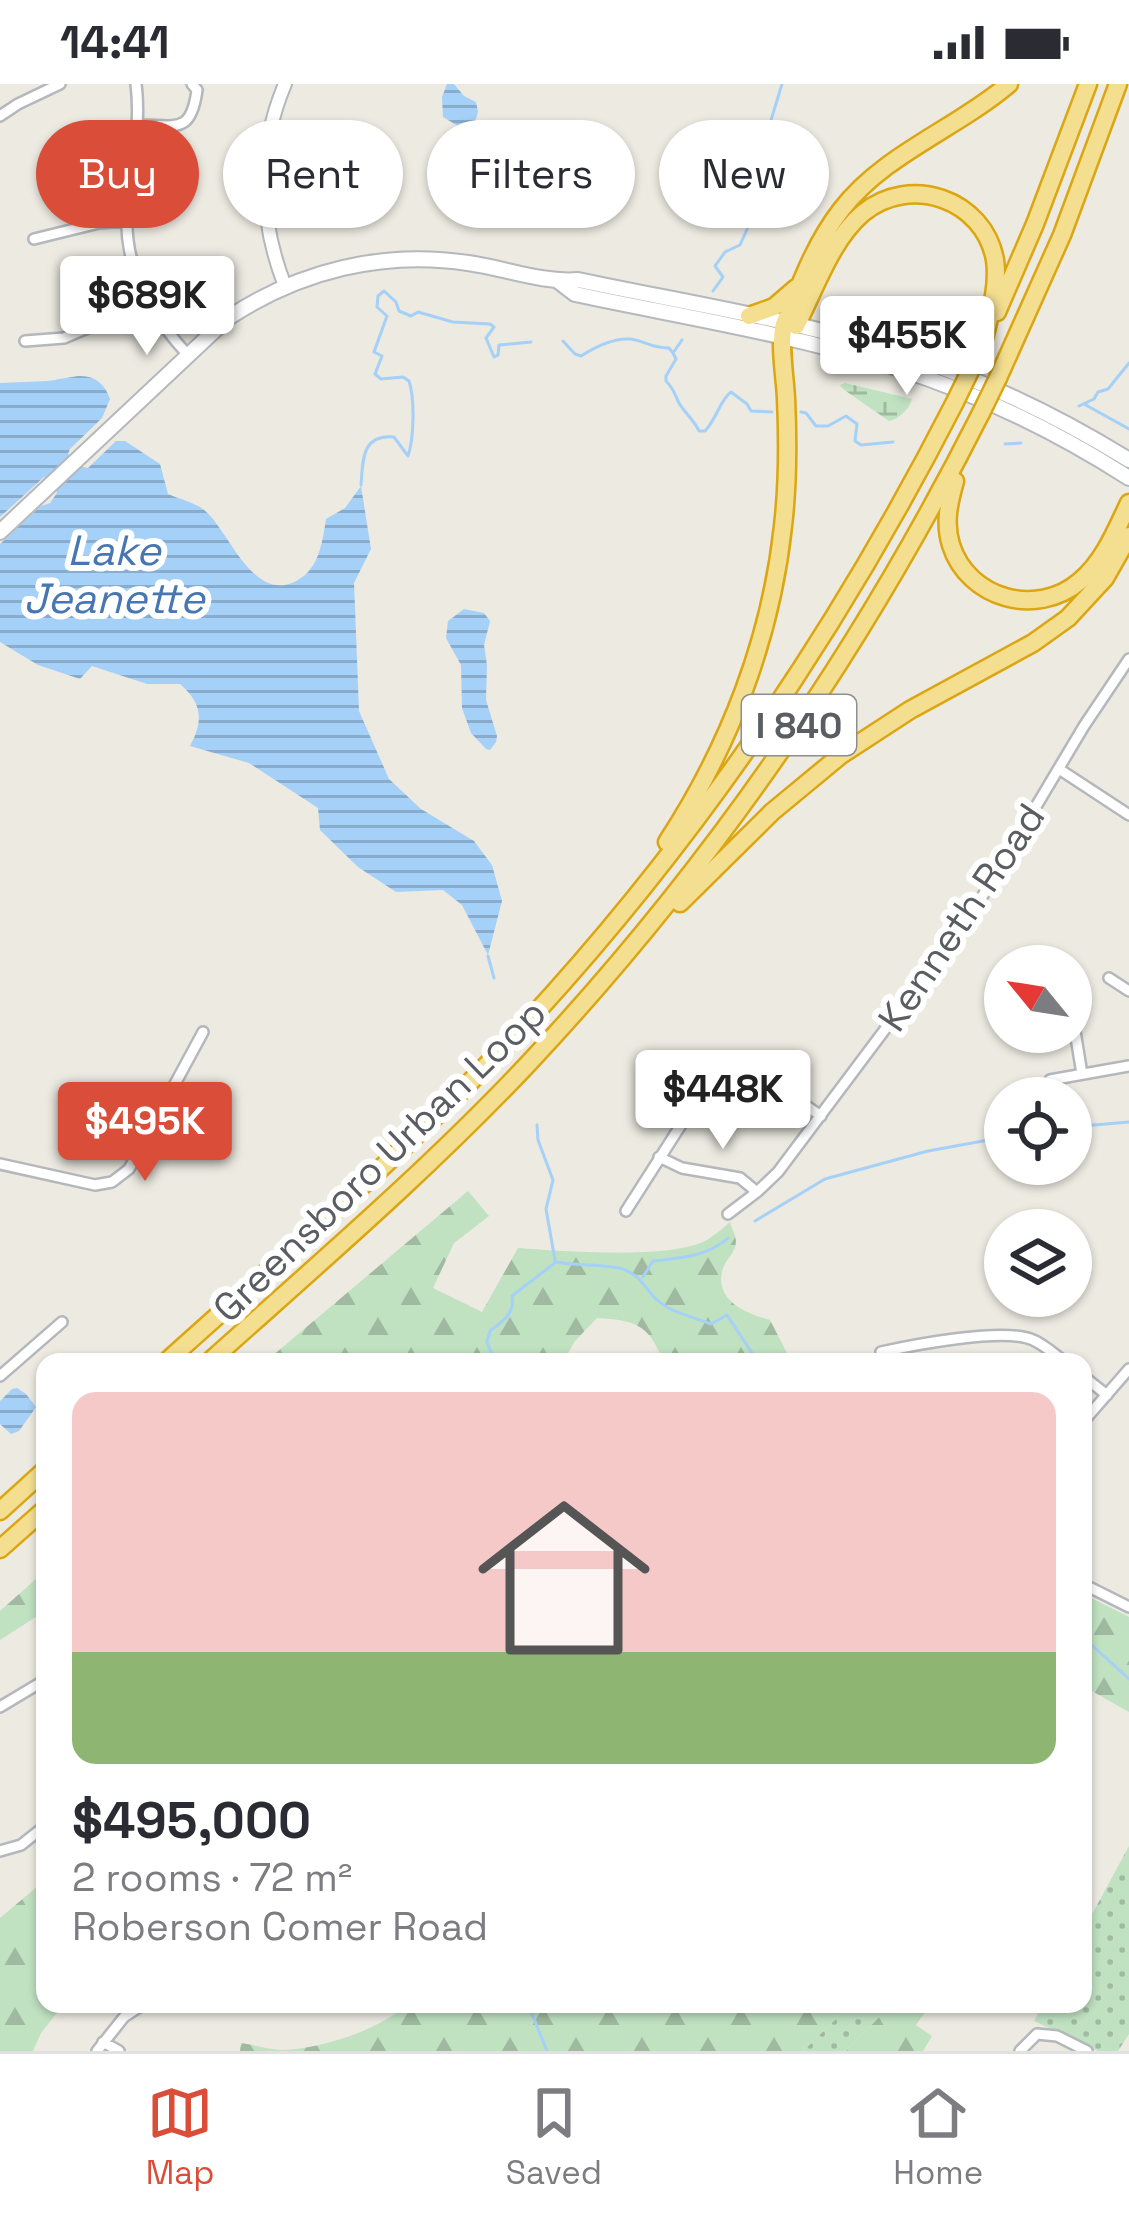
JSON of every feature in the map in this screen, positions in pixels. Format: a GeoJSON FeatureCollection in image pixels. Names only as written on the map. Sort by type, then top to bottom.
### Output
{"type":"FeatureCollection","features":[{"type":"Feature","properties":{"kind":"highway"},"geometry":{"type":"LineString","coordinates":[[609,930],[706,775],[757,651],[775,580],[785,502],[788,329],[797,287],[831,224],[857,192],[1009,84]]}},
{"type":"Feature","properties":{"kind":"highway","name":"Greensboro Urban Loop"},"geometry":{"type":"LineString","coordinates":[[176,1353],[430,1122],[539,1009],[609,930],[717,792],[797,676],[880,542],[955,402],[1042,208],[1088,84]]}},
{"type":"Feature","properties":{"kind":"highway","name":"Greensboro Urban Loop"},"geometry":{"type":"LineString","coordinates":[[219,1353],[451,1142],[596,989],[698,866],[791,737],[878,602],[969,438],[1062,235],[1118,84]]}},
{"type":"Feature","properties":{"kind":"highway"},"geometry":{"type":"LineString","coordinates":[[788,329],[857,218],[887,199],[923,194],[964,210],[991,246],[996,283],[982,344]]}},
{"type":"Feature","properties":{"kind":"highway"},"geometry":{"type":"LineString","coordinates":[[749,316],[774,307],[797,287]]}},
{"type":"Feature","properties":{"kind":"highway"},"geometry":{"type":"LineString","coordinates":[[969,438],[949,503],[949,536],[968,574],[993,593],[1031,601],[1070,589],[1099,560],[1129,503]]}},
{"type":"Feature","properties":{"kind":"highway"},"geometry":{"type":"LineString","coordinates":[[596,989],[750,832],[818,772],[898,717],[1033,643],[1068,618],[1105,578],[1129,536]]}},
{"type":"Feature","properties":{"kind":"highway"},"geometry":{"type":"LineString","coordinates":[[0,1510],[36,1478]]}},
{"type":"Feature","properties":{"kind":"highway"},"geometry":{"type":"LineString","coordinates":[[0,1550],[36,1517]]}},
{"type":"Feature","properties":{"kind":"main road"},"geometry":{"type":"LineString","coordinates":[[0,532],[228,319],[285,286],[343,268],[403,259],[466,262],[559,281],[578,280],[749,316],[962,391],[1057,436],[1129,478]]}},
{"type":"Feature","properties":{"kind":"main road"},"geometry":{"type":"LineString","coordinates":[[559,281],[575,294],[884,349],[967,377],[1064,422],[1129,460]]}},
{"type":"Feature","properties":{"kind":"street"},"geometry":{"type":"LineString","coordinates":[[0,116],[60,84]]}},
{"type":"Feature","properties":{"kind":"street"},"geometry":{"type":"LineString","coordinates":[[136,84],[138,120]]}},
{"type":"Feature","properties":{"kind":"street"},"geometry":{"type":"LineString","coordinates":[[189,120],[197,90],[192,84]]}},
{"type":"Feature","properties":{"kind":"street"},"geometry":{"type":"LineString","coordinates":[[285,84],[268,137],[264,183],[267,229],[285,286]]}},
{"type":"Feature","properties":{"kind":"street"},"geometry":{"type":"LineString","coordinates":[[34,239],[79,228]]}},
{"type":"Feature","properties":{"kind":"street"},"geometry":{"type":"LineString","coordinates":[[128,228],[147,302],[187,354]]}},
{"type":"Feature","properties":{"kind":"street"},"geometry":{"type":"LineString","coordinates":[[25,341],[64,338],[147,302]]}},
{"type":"Feature","properties":{"kind":"street","name":"Kenneth Road"},"geometry":{"type":"LineString","coordinates":[[728,1214],[778,1172],[974,912],[1129,659]]}},
{"type":"Feature","properties":{"kind":"street"},"geometry":{"type":"LineString","coordinates":[[1059,769],[1129,815]]}},
{"type":"Feature","properties":{"kind":"street"},"geometry":{"type":"LineString","coordinates":[[1109,978],[1129,991]]}},
{"type":"Feature","properties":{"kind":"street"},"geometry":{"type":"LineString","coordinates":[[0,1164],[95,1185],[118,1178],[129,1169],[203,1032]]}},
{"type":"Feature","properties":{"kind":"street"},"geometry":{"type":"LineString","coordinates":[[1079,1053],[1082,1074]]}},
{"type":"Feature","properties":{"kind":"street"},"geometry":{"type":"LineString","coordinates":[[626,1211],[716,1070],[739,1065],[821,1115]]}},
{"type":"Feature","properties":{"kind":"street"},"geometry":{"type":"LineString","coordinates":[[1066,1077],[1129,1066]]}},
{"type":"Feature","properties":{"kind":"street"},"geometry":{"type":"LineString","coordinates":[[659,1157],[682,1168],[740,1178],[757,1192]]}},
{"type":"Feature","properties":{"kind":"street"},"geometry":{"type":"LineString","coordinates":[[0,1376],[62,1322]]}},
{"type":"Feature","properties":{"kind":"street"},"geometry":{"type":"LineString","coordinates":[[881,1352],[926,1342],[1013,1335],[1037,1341],[1053,1353]]}},
{"type":"Feature","properties":{"kind":"street"},"geometry":{"type":"LineString","coordinates":[[1092,1412],[1129,1369]]}},
{"type":"Feature","properties":{"kind":"street"},"geometry":{"type":"LineString","coordinates":[[1092,1383],[1107,1395]]}},
{"type":"Feature","properties":{"kind":"street"},"geometry":{"type":"LineString","coordinates":[[1092,1588],[1129,1607]]}},
{"type":"Feature","properties":{"kind":"street"},"geometry":{"type":"LineString","coordinates":[[0,1706],[36,1685]]}},
{"type":"Feature","properties":{"kind":"street"},"geometry":{"type":"LineString","coordinates":[[0,1851],[21,1845],[36,1833]]}},
{"type":"Feature","properties":{"kind":"street"},"geometry":{"type":"LineString","coordinates":[[119,2051],[100,2047],[130,2013]]}},
{"type":"Feature","properties":{"kind":"street"},"geometry":{"type":"LineString","coordinates":[[1021,2051],[1037,2034],[1057,2036],[1088,2051]]}},
{"type":"Feature","properties":{"kind":"green space"},"geometry":{"type":"Polygon","coordinates":[[[840,385],[912,399],[903,413],[889,421],[843,389],[840,385]]]}},
{"type":"Feature","properties":{"kind":"green space"},"geometry":{"type":"Polygon","coordinates":[[[468,1191],[489,1216],[454,1243],[433,1288],[482,1312],[518,1248],[615,1253],[668,1250],[707,1240],[730,1222],[736,1245],[723,1268],[723,1289],[742,1309],[770,1320],[787,1353],[659,1353],[639,1326],[597,1318],[568,1353],[276,1353],[468,1191]]]}},
{"type":"Feature","properties":{"kind":"green space"},"geometry":{"type":"Polygon","coordinates":[[[36,1579],[36,1617],[0,1640],[0,1611],[36,1579]]]}},
{"type":"Feature","properties":{"kind":"green space"},"geometry":{"type":"Polygon","coordinates":[[[1092,1598],[1129,1617],[1129,1712],[1092,1691],[1092,1598]]]}},
{"type":"Feature","properties":{"kind":"green space"},"geometry":{"type":"Polygon","coordinates":[[[1129,1846],[1129,2034],[1118,2051],[1098,2051],[1034,2021],[1038,2013],[1092,2013],[1092,1914],[1129,1846]]]}},
{"type":"Feature","properties":{"kind":"green space"},"geometry":{"type":"Polygon","coordinates":[[[36,1888],[36,2013],[57,2013],[33,2051],[0,2051],[0,1918],[36,1888]]]}},
{"type":"Feature","properties":{"kind":"green space"},"geometry":{"type":"Polygon","coordinates":[[[396,2013],[842,2013],[803,2051],[240,2051],[241,2043],[280,2050],[330,2042],[396,2013]]]}},
{"type":"Feature","properties":{"kind":"green space"},"geometry":{"type":"Polygon","coordinates":[[[842,2013],[883,2013],[846,2051],[803,2051],[842,2013]]]}},
{"type":"Feature","properties":{"kind":"green space"},"geometry":{"type":"Polygon","coordinates":[[[883,2013],[925,2013],[916,2025],[932,2036],[923,2051],[846,2051],[883,2013]]]}},
{"type":"Feature","properties":{"kind":"water"},"geometry":{"type":"Polygon","coordinates":[[[447,84],[454,84],[476,102],[475,120],[443,117],[447,84]]]}},
{"type":"Feature","properties":{"kind":"water","name":"Lake Jeanette"},"geometry":{"type":"Polygon","coordinates":[[[78,376],[98,382],[110,399],[102,418],[70,449],[68,454],[79,467],[88,468],[116,441],[125,441],[160,464],[168,494],[203,509],[264,581],[292,583],[308,572],[318,556],[326,519],[345,508],[361,486],[371,549],[354,583],[359,711],[389,779],[421,809],[474,841],[492,865],[502,901],[488,955],[462,905],[443,890],[396,892],[358,867],[320,830],[318,808],[249,763],[190,746],[198,712],[180,684],[147,684],[92,666],[80,679],[38,665],[0,642],[0,544],[57,493],[53,481],[44,477],[0,517],[0,383],[78,376]]]}},
{"type":"Feature","properties":{"kind":"water"},"geometry":{"type":"Polygon","coordinates":[[[464,609],[484,613],[490,621],[484,645],[486,700],[497,736],[490,750],[471,733],[462,708],[461,665],[446,638],[448,621],[464,609]]]}},
{"type":"Feature","properties":{"kind":"water"},"geometry":{"type":"Polygon","coordinates":[[[17,1388],[36,1407],[19,1431],[11,1434],[0,1424],[0,1401],[17,1388]]]}},
{"type":"Feature","properties":{"kind":"waterway"},"geometry":{"type":"LineString","coordinates":[[713,291],[723,277],[715,266],[725,252],[740,245],[749,225],[770,210],[758,205],[770,175],[765,140],[782,84]]}},
{"type":"Feature","properties":{"kind":"waterway"},"geometry":{"type":"LineString","coordinates":[[361,485],[370,444],[394,437],[408,456],[413,429],[409,381],[381,379],[375,374],[382,356],[374,352],[387,316],[377,307],[378,296],[384,291],[399,311],[411,316],[418,312],[453,322],[490,324],[494,327],[486,338],[494,357],[499,345],[531,342]]}},
{"type":"Feature","properties":{"kind":"waterway"},"geometry":{"type":"LineString","coordinates":[[563,341],[581,356],[624,339],[672,352]]}},
{"type":"Feature","properties":{"kind":"waterway"},"geometry":{"type":"LineString","coordinates":[[682,340],[673,353],[676,359],[666,381],[699,431],[705,431],[731,392],[751,411],[772,412]]}},
{"type":"Feature","properties":{"kind":"waterway"},"geometry":{"type":"LineString","coordinates":[[1079,406],[1108,389],[1129,363]]}},
{"type":"Feature","properties":{"kind":"waterway"},"geometry":{"type":"LineString","coordinates":[[1084,404],[1129,429]]}},
{"type":"Feature","properties":{"kind":"waterway"},"geometry":{"type":"LineString","coordinates":[[801,412],[816,426],[828,426],[846,416],[857,424],[855,441],[861,445],[893,442]]}},
{"type":"Feature","properties":{"kind":"waterway"},"geometry":{"type":"LineString","coordinates":[[1005,444],[1021,443]]}},
{"type":"Feature","properties":{"kind":"waterway"},"geometry":{"type":"LineString","coordinates":[[488,956],[494,978]]}},
{"type":"Feature","properties":{"kind":"waterway"},"geometry":{"type":"LineString","coordinates":[[1092,1125],[1129,1122]]}},
{"type":"Feature","properties":{"kind":"waterway"},"geometry":{"type":"LineString","coordinates":[[537,1125],[553,1180],[546,1209],[555,1260]]}},
{"type":"Feature","properties":{"kind":"waterway"},"geometry":{"type":"LineString","coordinates":[[755,1221],[825,1179],[984,1141]]}},
{"type":"Feature","properties":{"kind":"waterway"},"geometry":{"type":"LineString","coordinates":[[643,1277],[653,1261],[702,1253],[728,1238]]}},
{"type":"Feature","properties":{"kind":"waterway"},"geometry":{"type":"LineString","coordinates":[[491,1353],[487,1342],[490,1331],[510,1312],[512,1296],[556,1262],[623,1269],[663,1304],[711,1324],[727,1315],[752,1353]]}},
{"type":"Feature","properties":{"kind":"waterway"},"geometry":{"type":"LineString","coordinates":[[1092,1645],[1129,1679]]}},
{"type":"Feature","properties":{"kind":"waterway"},"geometry":{"type":"LineString","coordinates":[[532,2013],[547,2051]]}}]}
